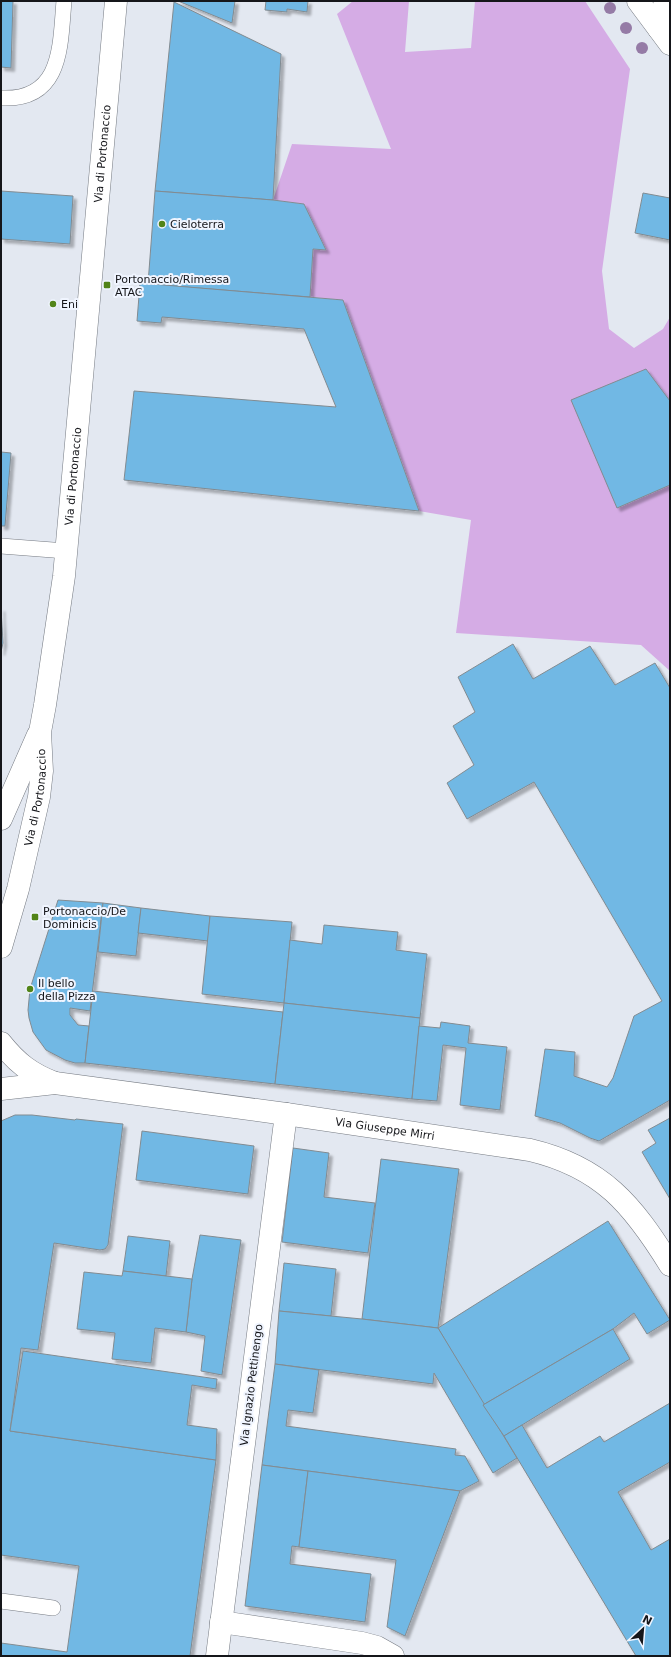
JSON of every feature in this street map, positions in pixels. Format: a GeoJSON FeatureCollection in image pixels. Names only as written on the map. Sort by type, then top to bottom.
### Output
{"type":"FeatureCollection","features":[{"type":"Feature","properties":{"kind":"main road","name":"Via di Portonaccio"},"geometry":{"type":"LineString","coordinates":[[1,947],[18,889],[39,797],[42,771],[40,732],[46,705],[66,551],[116,1]]}},
{"type":"Feature","properties":{"kind":"main road"},"geometry":{"type":"LineString","coordinates":[[638,1],[664,36]]}},
{"type":"Feature","properties":{"kind":"main road"},"geometry":{"type":"LineString","coordinates":[[664,36],[665,1]]}},
{"type":"Feature","properties":{"kind":"main road"},"geometry":{"type":"LineString","coordinates":[[1,818],[40,732]]}},
{"type":"Feature","properties":{"kind":"main road","name":"Via Giuseppe Mirri"},"geometry":{"type":"LineString","coordinates":[[1,1043],[26,1069],[55,1083]]}},
{"type":"Feature","properties":{"kind":"main road","name":"Via Giuseppe Mirri"},"geometry":{"type":"LineString","coordinates":[[1,1089],[55,1083],[286,1114],[530,1150],[555,1157],[581,1168],[596,1177],[612,1190],[638,1218],[670,1265]]}},
{"type":"Feature","properties":{"kind":"main road","name":"Via Ignazio Pettinengo"},"geometry":{"type":"LineString","coordinates":[[217,1656],[286,1114]]}},
{"type":"Feature","properties":{"kind":"main road"},"geometry":{"type":"LineString","coordinates":[[221,1622],[310,1634],[362,1643],[377,1647],[393,1656]]}},
{"type":"Feature","properties":{"kind":"lane"},"geometry":{"type":"LineString","coordinates":[[1,98],[15,98],[32,92],[41,87],[53,72],[59,56],[64,1]]}},
{"type":"Feature","properties":{"kind":"lane"},"geometry":{"type":"LineString","coordinates":[[1,546],[66,551]]}},
{"type":"Feature","properties":{"kind":"lane"},"geometry":{"type":"LineString","coordinates":[[1,1601],[53,1608]]}},
{"type":"Feature","properties":{"kind":"shaded area"},"geometry":{"type":"Polygon","coordinates":[[[353,1],[409,1],[405,52],[471,48],[475,1],[585,1],[630,69],[602,271],[609,329],[634,348],[663,329],[670,317],[670,671],[641,645],[456,633],[471,520],[419,511],[343,300],[310,297],[313,249],[326,250],[304,204],[273,200],[292,144],[391,149],[337,14],[353,1]]]}},
{"type":"Feature","properties":{"kind":"building"},"geometry":{"type":"Polygon","coordinates":[[[1,1],[13,1],[11,68],[1,67],[1,1]]]}},
{"type":"Feature","properties":{"kind":"building"},"geometry":{"type":"Polygon","coordinates":[[[178,1],[235,1],[232,23],[178,1]]]}},
{"type":"Feature","properties":{"kind":"building"},"geometry":{"type":"Polygon","coordinates":[[[266,1],[308,1],[307,12],[287,9],[287,12],[265,10],[266,1]]]}},
{"type":"Feature","properties":{"kind":"building"},"geometry":{"type":"Polygon","coordinates":[[[174,2],[281,54],[273,200],[155,191],[174,2]]]}},
{"type":"Feature","properties":{"kind":"building"},"geometry":{"type":"Polygon","coordinates":[[[1,191],[73,196],[70,244],[1,239],[1,191]]]}},
{"type":"Feature","properties":{"kind":"building"},"geometry":{"type":"Polygon","coordinates":[[[155,191],[273,200],[304,204],[326,250],[313,249],[310,297],[148,284],[155,191]]]}},
{"type":"Feature","properties":{"kind":"building"},"geometry":{"type":"Polygon","coordinates":[[[643,193],[670,198],[670,240],[635,233],[643,193]]]}},
{"type":"Feature","properties":{"kind":"building"},"geometry":{"type":"Polygon","coordinates":[[[140,283],[343,300],[419,511],[124,480],[134,391],[336,407],[304,329],[162,317],[161,323],[137,321],[140,283]]]}},
{"type":"Feature","properties":{"kind":"building"},"geometry":{"type":"Polygon","coordinates":[[[646,369],[670,401],[670,485],[617,508],[571,400],[646,369]]]}},
{"type":"Feature","properties":{"kind":"building"},"geometry":{"type":"Polygon","coordinates":[[[1,452],[11,453],[5,526],[1,526],[1,452]]]}},
{"type":"Feature","properties":{"kind":"building"},"geometry":{"type":"Polygon","coordinates":[[[1,608],[3,643],[1,652],[1,608]]]}},
{"type":"Feature","properties":{"kind":"building"},"geometry":{"type":"Polygon","coordinates":[[[513,644],[533,679],[590,646],[615,685],[655,663],[670,688],[670,1100],[599,1141],[560,1123],[535,1116],[545,1049],[575,1052],[574,1076],[607,1087],[613,1078],[634,1016],[662,1001],[534,782],[467,819],[447,783],[474,765],[453,726],[475,712],[458,677],[513,644]]]}},
{"type":"Feature","properties":{"kind":"building"},"geometry":{"type":"Polygon","coordinates":[[[58,900],[103,903],[90,1011],[70,1008],[70,1015],[78,1025],[89,1026],[85,1063],[75,1063],[65,1060],[46,1050],[33,1032],[29,1018],[28,1010],[30,989],[58,900]]]}},
{"type":"Feature","properties":{"kind":"building"},"geometry":{"type":"Polygon","coordinates":[[[103,903],[141,908],[136,956],[98,952],[103,903]]]}},
{"type":"Feature","properties":{"kind":"building"},"geometry":{"type":"Polygon","coordinates":[[[141,908],[210,916],[208,941],[138,933],[141,908]]]}},
{"type":"Feature","properties":{"kind":"building"},"geometry":{"type":"Polygon","coordinates":[[[210,916],[292,922],[284,1003],[202,994],[210,916]]]}},
{"type":"Feature","properties":{"kind":"building"},"geometry":{"type":"Polygon","coordinates":[[[324,925],[398,932],[396,950],[427,954],[420,1018],[284,1003],[290,940],[322,944],[324,925]]]}},
{"type":"Feature","properties":{"kind":"building"},"geometry":{"type":"Polygon","coordinates":[[[93,991],[283,1012],[275,1084],[85,1063],[93,991]]]}},
{"type":"Feature","properties":{"kind":"building"},"geometry":{"type":"Polygon","coordinates":[[[284,1003],[420,1018],[412,1099],[275,1084],[284,1003]]]}},
{"type":"Feature","properties":{"kind":"building"},"geometry":{"type":"Polygon","coordinates":[[[441,1022],[470,1026],[468,1043],[507,1047],[500,1110],[460,1105],[466,1048],[443,1045],[437,1101],[412,1099],[419,1026],[440,1028],[441,1022]]]}},
{"type":"Feature","properties":{"kind":"building"},"geometry":{"type":"Polygon","coordinates":[[[15,1115],[32,1115],[123,1124],[108,1245],[105,1249],[100,1250],[54,1243],[38,1350],[21,1348],[10,1431],[216,1460],[190,1656],[1,1656],[1,1643],[67,1652],[79,1566],[1,1555],[1,1121],[15,1115]]]}},
{"type":"Feature","properties":{"kind":"building"},"geometry":{"type":"Polygon","coordinates":[[[670,1118],[670,1199],[642,1152],[656,1143],[648,1130],[670,1118]]]}},
{"type":"Feature","properties":{"kind":"building"},"geometry":{"type":"Polygon","coordinates":[[[142,1131],[254,1146],[248,1194],[136,1180],[142,1131]]]}},
{"type":"Feature","properties":{"kind":"building"},"geometry":{"type":"Polygon","coordinates":[[[293,1148],[329,1153],[324,1197],[375,1203],[368,1253],[282,1242],[293,1148]]]}},
{"type":"Feature","properties":{"kind":"building"},"geometry":{"type":"Polygon","coordinates":[[[381,1159],[459,1169],[438,1328],[362,1319],[381,1159]]]}},
{"type":"Feature","properties":{"kind":"building"},"geometry":{"type":"Polygon","coordinates":[[[608,1221],[670,1320],[647,1334],[634,1313],[613,1329],[483,1405],[438,1328],[608,1221]]]}},
{"type":"Feature","properties":{"kind":"building"},"geometry":{"type":"Polygon","coordinates":[[[200,1235],[241,1240],[222,1375],[201,1371],[205,1336],[186,1332],[192,1279],[200,1235]]]}},
{"type":"Feature","properties":{"kind":"building"},"geometry":{"type":"Polygon","coordinates":[[[128,1236],[170,1241],[166,1276],[123,1271],[128,1236]]]}},
{"type":"Feature","properties":{"kind":"building"},"geometry":{"type":"Polygon","coordinates":[[[284,1263],[336,1269],[331,1316],[279,1311],[284,1263]]]}},
{"type":"Feature","properties":{"kind":"building"},"geometry":{"type":"Polygon","coordinates":[[[123,1271],[192,1279],[186,1332],[155,1328],[151,1363],[112,1359],[115,1333],[77,1329],[84,1272],[122,1276],[123,1271]]]}},
{"type":"Feature","properties":{"kind":"building"},"geometry":{"type":"Polygon","coordinates":[[[279,1311],[438,1328],[517,1458],[493,1473],[434,1373],[433,1384],[275,1364],[279,1311]]]}},
{"type":"Feature","properties":{"kind":"building"},"geometry":{"type":"Polygon","coordinates":[[[613,1329],[630,1359],[504,1436],[483,1405],[613,1329]]]}},
{"type":"Feature","properties":{"kind":"building"},"geometry":{"type":"Polygon","coordinates":[[[23,1351],[217,1379],[216,1389],[192,1385],[187,1425],[217,1429],[216,1460],[10,1431],[23,1351]]]}},
{"type":"Feature","properties":{"kind":"building"},"geometry":{"type":"Polygon","coordinates":[[[275,1364],[319,1370],[313,1413],[288,1410],[286,1426],[456,1449],[455,1455],[465,1456],[479,1481],[460,1491],[262,1465],[275,1364]]]}},
{"type":"Feature","properties":{"kind":"building"},"geometry":{"type":"Polygon","coordinates":[[[670,1403],[670,1462],[618,1492],[651,1550],[670,1539],[670,1656],[636,1656],[504,1436],[522,1425],[547,1468],[600,1436],[604,1442],[670,1403]]]}},
{"type":"Feature","properties":{"kind":"building"},"geometry":{"type":"Polygon","coordinates":[[[262,1465],[308,1471],[299,1547],[292,1546],[290,1564],[371,1574],[365,1622],[245,1606],[262,1465]]]}},
{"type":"Feature","properties":{"kind":"building"},"geometry":{"type":"Polygon","coordinates":[[[308,1471],[460,1491],[405,1636],[387,1627],[396,1560],[299,1547],[308,1471]]]}},
{"type":"Feature","properties":{"kind":"place","name":"Cieloterra"},"geometry":{"type":"Point","coordinates":[162,224]}},
{"type":"Feature","properties":{"kind":"place","name":"Portonaccio/Rimessa ATAC"},"geometry":{"type":"Point","coordinates":[107,285]}},
{"type":"Feature","properties":{"kind":"place","name":"Eni"},"geometry":{"type":"Point","coordinates":[53,304]}},
{"type":"Feature","properties":{"kind":"place","name":"Portonaccio/De Dominicis"},"geometry":{"type":"Point","coordinates":[35,917]}},
{"type":"Feature","properties":{"kind":"place","name":"Il bello della Pizza"},"geometry":{"type":"Point","coordinates":[30,989]}}]}
